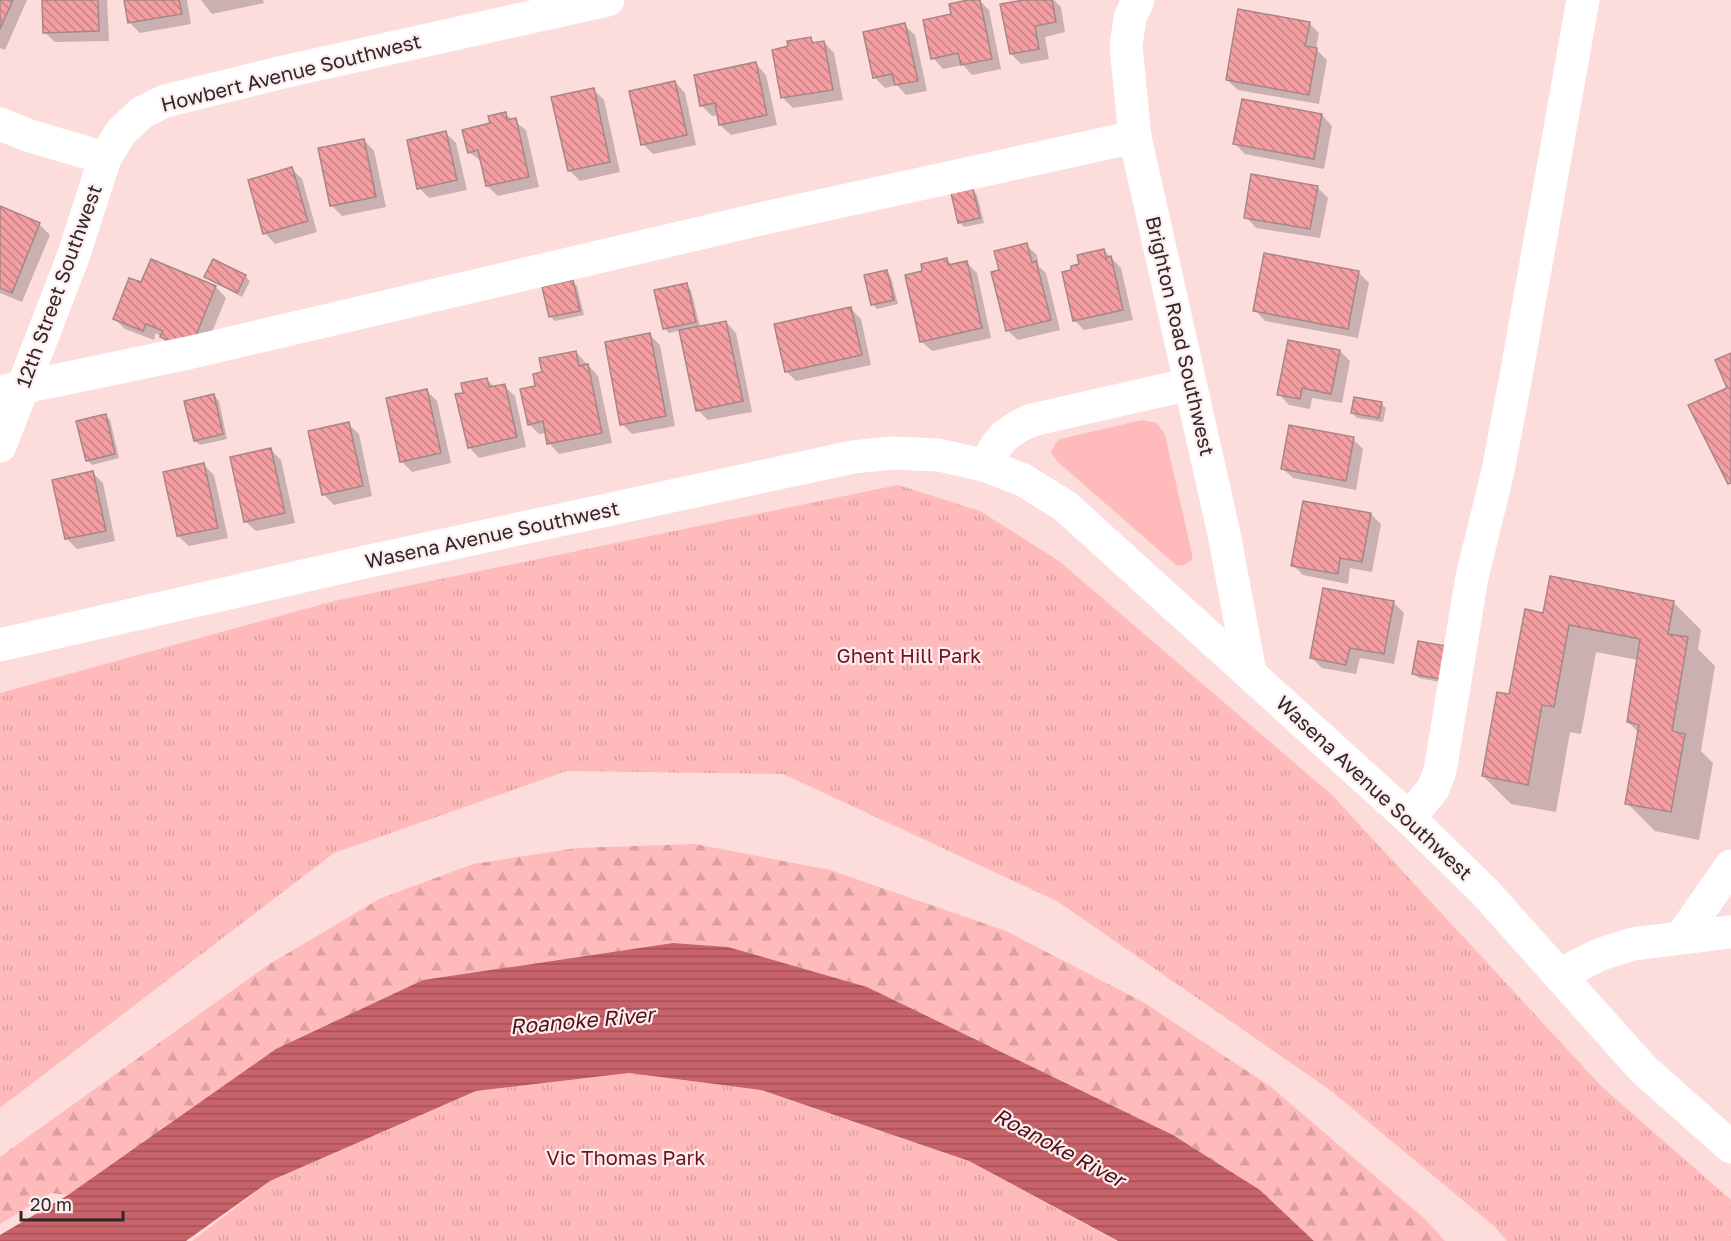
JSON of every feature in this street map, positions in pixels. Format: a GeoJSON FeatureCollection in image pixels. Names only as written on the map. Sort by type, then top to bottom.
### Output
{"type":"FeatureCollection","features":[{"type":"Feature","properties":{"kind":"street","name":"Howbert Avenue Southwest"},"geometry":{"type":"LineString","coordinates":[[105,158],[120,132],[141,113],[165,101],[283,72],[608,0]]}},
{"type":"Feature","properties":{"kind":"street","name":"Brighton Road Southwest"},"geometry":{"type":"LineString","coordinates":[[1138,0],[1130,18],[1126,46],[1135,137],[1224,534],[1250,672]]}},
{"type":"Feature","properties":{"kind":"street"},"geometry":{"type":"LineString","coordinates":[[1409,819],[1433,789],[1440,771],[1472,576],[1512,400],[1583,0]]}},
{"type":"Feature","properties":{"kind":"street"},"geometry":{"type":"LineString","coordinates":[[0,124],[30,136],[105,158]]}},
{"type":"Feature","properties":{"kind":"street"},"geometry":{"type":"LineString","coordinates":[[11,391],[769,217],[1135,137]]}},
{"type":"Feature","properties":{"kind":"street","name":"12th Street Southwest"},"geometry":{"type":"LineString","coordinates":[[0,447],[11,391],[73,257],[105,158]]}},
{"type":"Feature","properties":{"kind":"street"},"geometry":{"type":"LineString","coordinates":[[987,465],[1000,439],[1012,428],[1032,420],[1190,384]]}},
{"type":"Feature","properties":{"kind":"street","name":"Wasena Avenue Southwest"},"geometry":{"type":"LineString","coordinates":[[0,645],[365,562],[853,457],[892,453],[939,455],[987,465],[1023,480],[1065,506],[1250,672],[1485,892],[1643,1069],[1731,1147]]}},
{"type":"Feature","properties":{"kind":"street"},"geometry":{"type":"LineString","coordinates":[[1682,936],[1731,866]]}},
{"type":"Feature","properties":{"kind":"street"},"geometry":{"type":"LineString","coordinates":[[1558,975],[1601,954],[1633,944],[1682,936],[1731,932]]}},
{"type":"Feature","properties":{"kind":"green space"},"geometry":{"type":"Polygon","coordinates":[[[1142,420],[1157,423],[1165,435],[1192,554],[1192,560],[1182,566],[1176,565],[1059,463],[1051,453],[1060,439],[1142,420]]]}},
{"type":"Feature","properties":{"kind":"green space","name":"Ghent Hill Park"},"geometry":{"type":"Polygon","coordinates":[[[898,485],[980,511],[1059,561],[1332,795],[1603,1088],[1731,1200],[1731,1241],[1507,1241],[1495,1227],[1330,1090],[1057,901],[783,774],[567,771],[334,853],[0,1108],[0,693],[334,601],[898,485]]]}},
{"type":"Feature","properties":{"kind":"green space"},"geometry":{"type":"Polygon","coordinates":[[[695,844],[830,870],[1006,931],[1143,1002],[1271,1087],[1426,1220],[1445,1241],[1314,1241],[1260,1190],[1173,1135],[867,987],[728,947],[673,943],[422,980],[68,1195],[51,1193],[0,1224],[0,1157],[268,965],[379,899],[473,864],[577,848],[695,844]]]}},
{"type":"Feature","properties":{"kind":"green space","name":"Vic Thomas Park"},"geometry":{"type":"Polygon","coordinates":[[[629,1073],[761,1090],[969,1161],[1116,1241],[192,1241],[270,1181],[476,1091],[629,1073]]]}},
{"type":"Feature","properties":{"kind":"water","name":"Roanoke River"},"geometry":{"type":"Polygon","coordinates":[[[673,943],[728,947],[867,987],[1173,1135],[1260,1190],[1314,1241],[1118,1241],[969,1161],[761,1090],[629,1073],[476,1091],[270,1181],[186,1241],[0,1241],[0,1235],[68,1195],[276,1049],[423,980],[673,943]]]}},
{"type":"Feature","properties":{"kind":"building"},"geometry":{"type":"Polygon","coordinates":[[[0,0],[13,0],[0,29],[0,0]]]}},
{"type":"Feature","properties":{"kind":"building"},"geometry":{"type":"Polygon","coordinates":[[[42,0],[98,0],[99,31],[43,33],[42,0]]]}},
{"type":"Feature","properties":{"kind":"building"},"geometry":{"type":"Polygon","coordinates":[[[124,0],[179,0],[182,14],[128,23],[124,0]]]}},
{"type":"Feature","properties":{"kind":"building"},"geometry":{"type":"Polygon","coordinates":[[[980,0],[992,59],[961,65],[958,53],[931,59],[923,20],[951,14],[949,4],[980,0]]]}},
{"type":"Feature","properties":{"kind":"building"},"geometry":{"type":"Polygon","coordinates":[[[1024,0],[1052,0],[1056,22],[1035,26],[1039,49],[1010,54],[1000,4],[1024,0]]]}},
{"type":"Feature","properties":{"kind":"building"},"geometry":{"type":"Polygon","coordinates":[[[1238,9],[1310,22],[1305,46],[1317,48],[1309,95],[1226,80],[1238,9]]]}},
{"type":"Feature","properties":{"kind":"building"},"geometry":{"type":"Polygon","coordinates":[[[905,23],[918,81],[895,85],[892,74],[873,78],[863,32],[905,23]]]}},
{"type":"Feature","properties":{"kind":"building"},"geometry":{"type":"Polygon","coordinates":[[[811,37],[812,43],[824,41],[833,90],[781,98],[772,50],[788,46],[787,41],[811,37]]]}},
{"type":"Feature","properties":{"kind":"building"},"geometry":{"type":"Polygon","coordinates":[[[756,62],[767,115],[719,125],[715,103],[700,106],[694,75],[756,62]]]}},
{"type":"Feature","properties":{"kind":"building"},"geometry":{"type":"Polygon","coordinates":[[[675,81],[687,135],[641,145],[629,91],[675,81]]]}},
{"type":"Feature","properties":{"kind":"building"},"geometry":{"type":"Polygon","coordinates":[[[594,88],[610,162],[568,171],[551,97],[594,88]]]}},
{"type":"Feature","properties":{"kind":"building"},"geometry":{"type":"Polygon","coordinates":[[[1242,99],[1322,114],[1314,159],[1233,144],[1242,99]]]}},
{"type":"Feature","properties":{"kind":"building"},"geometry":{"type":"Polygon","coordinates":[[[506,112],[507,120],[516,118],[529,177],[486,186],[478,150],[468,153],[462,130],[490,123],[488,116],[506,112]]]}},
{"type":"Feature","properties":{"kind":"building"},"geometry":{"type":"Polygon","coordinates":[[[446,131],[457,180],[417,189],[407,140],[446,131]]]}},
{"type":"Feature","properties":{"kind":"building"},"geometry":{"type":"Polygon","coordinates":[[[364,139],[376,197],[330,206],[318,148],[364,139]]]}},
{"type":"Feature","properties":{"kind":"building"},"geometry":{"type":"Polygon","coordinates":[[[292,167],[308,221],[263,234],[248,180],[292,167]]]}},
{"type":"Feature","properties":{"kind":"building"},"geometry":{"type":"Polygon","coordinates":[[[1251,174],[1318,186],[1310,229],[1244,218],[1251,174]]]}},
{"type":"Feature","properties":{"kind":"building"},"geometry":{"type":"Polygon","coordinates":[[[973,189],[980,218],[958,223],[951,193],[973,189]]]}},
{"type":"Feature","properties":{"kind":"building"},"geometry":{"type":"Polygon","coordinates":[[[0,206],[40,223],[12,293],[0,288],[0,206]]]}},
{"type":"Feature","properties":{"kind":"building"},"geometry":{"type":"Polygon","coordinates":[[[1027,243],[1032,263],[1036,261],[1051,320],[1006,331],[991,272],[999,270],[994,251],[1027,243]]]}},
{"type":"Feature","properties":{"kind":"building"},"geometry":{"type":"Polygon","coordinates":[[[1104,249],[1106,258],[1111,256],[1123,310],[1073,321],[1062,272],[1071,270],[1071,266],[1079,264],[1077,255],[1104,249]]]}},
{"type":"Feature","properties":{"kind":"building"},"geometry":{"type":"Polygon","coordinates":[[[1264,253],[1359,271],[1348,329],[1253,311],[1264,253]]]}},
{"type":"Feature","properties":{"kind":"building"},"geometry":{"type":"Polygon","coordinates":[[[947,258],[948,265],[967,261],[982,328],[920,342],[905,275],[922,271],[921,264],[947,258]]]}},
{"type":"Feature","properties":{"kind":"building"},"geometry":{"type":"Polygon","coordinates":[[[151,259],[216,286],[190,350],[160,337],[163,331],[146,324],[143,331],[113,319],[129,278],[141,282],[151,259]]]}},
{"type":"Feature","properties":{"kind":"building"},"geometry":{"type":"Polygon","coordinates":[[[213,259],[246,275],[237,293],[204,277],[213,259]]]}},
{"type":"Feature","properties":{"kind":"building"},"geometry":{"type":"Polygon","coordinates":[[[887,270],[894,300],[871,305],[864,275],[887,270]]]}},
{"type":"Feature","properties":{"kind":"building"},"geometry":{"type":"Polygon","coordinates":[[[573,280],[580,311],[549,317],[542,287],[573,280]]]}},
{"type":"Feature","properties":{"kind":"building"},"geometry":{"type":"Polygon","coordinates":[[[687,283],[696,322],[663,329],[654,290],[687,283]]]}},
{"type":"Feature","properties":{"kind":"building"},"geometry":{"type":"Polygon","coordinates":[[[851,307],[862,355],[785,372],[774,324],[851,307]]]}},
{"type":"Feature","properties":{"kind":"building"},"geometry":{"type":"Polygon","coordinates":[[[726,321],[743,401],[696,411],[679,330],[726,321]]]}},
{"type":"Feature","properties":{"kind":"building"},"geometry":{"type":"Polygon","coordinates":[[[650,333],[666,416],[620,425],[605,342],[650,333]]]}},
{"type":"Feature","properties":{"kind":"building"},"geometry":{"type":"Polygon","coordinates":[[[1288,340],[1340,350],[1331,394],[1302,388],[1300,399],[1277,395],[1288,340]]]}},
{"type":"Feature","properties":{"kind":"building"},"geometry":{"type":"Polygon","coordinates":[[[576,351],[579,366],[588,364],[602,433],[547,444],[543,421],[528,425],[520,389],[535,386],[533,374],[542,372],[539,358],[576,351]]]}},
{"type":"Feature","properties":{"kind":"building"},"geometry":{"type":"Polygon","coordinates":[[[1731,353],[1731,483],[1728,484],[1688,405],[1727,388],[1715,360],[1731,353]]]}},
{"type":"Feature","properties":{"kind":"building"},"geometry":{"type":"Polygon","coordinates":[[[487,378],[489,387],[505,384],[517,437],[468,448],[455,394],[463,393],[461,383],[487,378]]]}},
{"type":"Feature","properties":{"kind":"building"},"geometry":{"type":"Polygon","coordinates":[[[427,389],[441,453],[400,462],[386,398],[427,389]]]}},
{"type":"Feature","properties":{"kind":"building"},"geometry":{"type":"Polygon","coordinates":[[[214,394],[223,434],[194,441],[184,401],[214,394]]]}},
{"type":"Feature","properties":{"kind":"building"},"geometry":{"type":"Polygon","coordinates":[[[1354,397],[1382,402],[1379,418],[1351,413],[1354,397]]]}},
{"type":"Feature","properties":{"kind":"building"},"geometry":{"type":"Polygon","coordinates":[[[106,414],[115,454],[86,461],[76,421],[106,414]]]}},
{"type":"Feature","properties":{"kind":"building"},"geometry":{"type":"Polygon","coordinates":[[[349,422],[363,486],[322,495],[308,431],[349,422]]]}},
{"type":"Feature","properties":{"kind":"building"},"geometry":{"type":"Polygon","coordinates":[[[1289,425],[1354,437],[1346,481],[1281,469],[1289,425]]]}},
{"type":"Feature","properties":{"kind":"building"},"geometry":{"type":"Polygon","coordinates":[[[271,448],[285,513],[244,522],[230,457],[271,448]]]}},
{"type":"Feature","properties":{"kind":"building"},"geometry":{"type":"Polygon","coordinates":[[[204,463],[218,528],[177,536],[163,472],[204,463]]]}},
{"type":"Feature","properties":{"kind":"building"},"geometry":{"type":"Polygon","coordinates":[[[93,471],[106,531],[65,539],[52,480],[93,471]]]}},
{"type":"Feature","properties":{"kind":"building"},"geometry":{"type":"Polygon","coordinates":[[[1303,501],[1371,513],[1362,562],[1340,558],[1338,574],[1291,566],[1303,501]]]}},
{"type":"Feature","properties":{"kind":"building"},"geometry":{"type":"Polygon","coordinates":[[[1550,576],[1674,601],[1668,634],[1688,637],[1672,731],[1685,734],[1671,812],[1625,804],[1639,725],[1627,722],[1640,639],[1569,625],[1554,707],[1542,705],[1528,785],[1482,776],[1497,692],[1509,694],[1525,609],[1543,613],[1550,576]]]}},
{"type":"Feature","properties":{"kind":"building"},"geometry":{"type":"Polygon","coordinates":[[[1323,588],[1394,601],[1384,654],[1350,648],[1346,665],[1310,658],[1323,588]]]}},
{"type":"Feature","properties":{"kind":"building"},"geometry":{"type":"Polygon","coordinates":[[[1418,641],[1452,647],[1446,680],[1412,674],[1418,641]]]}}]}
